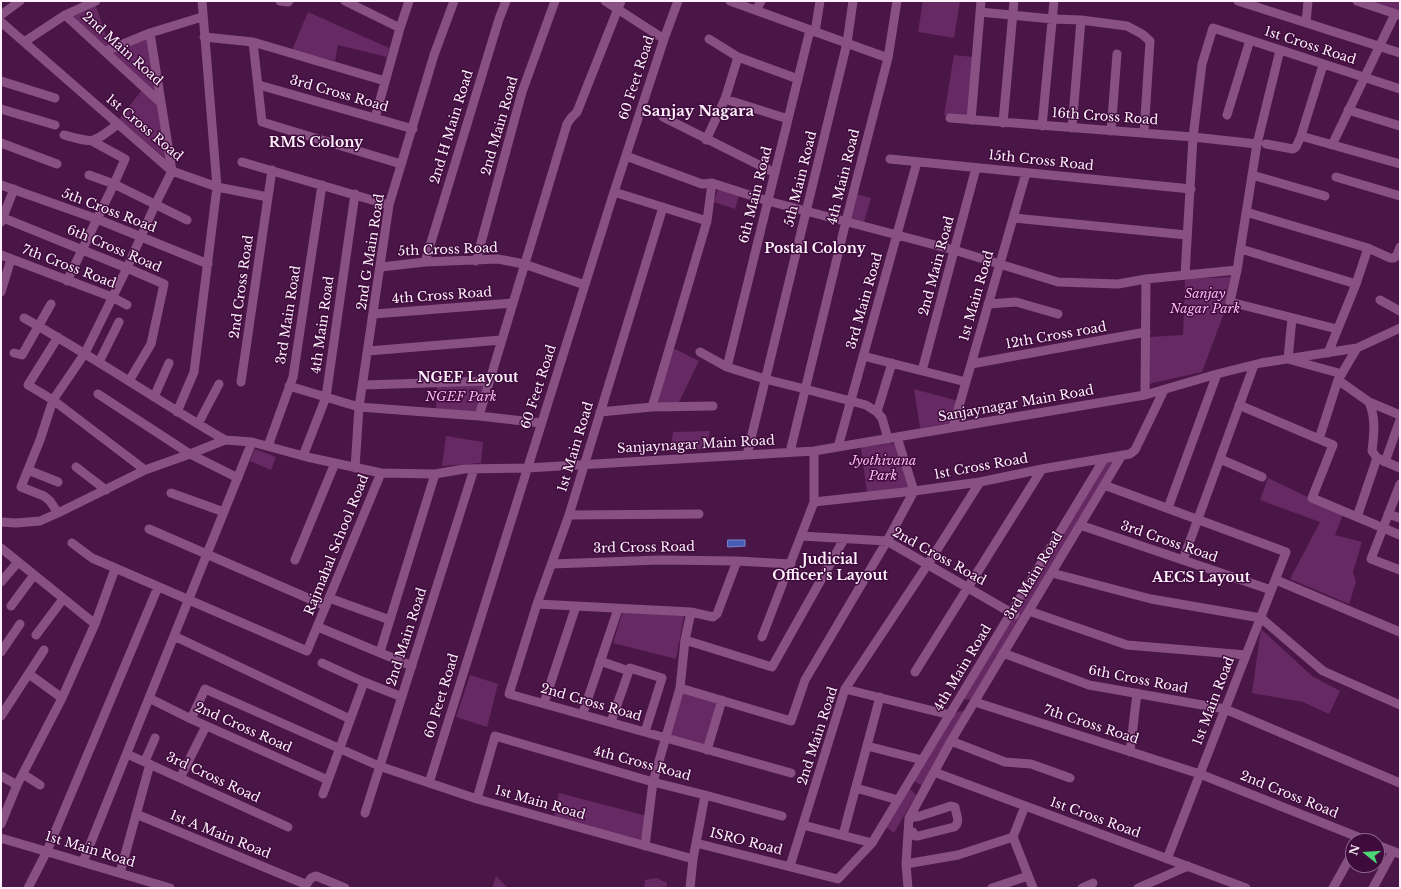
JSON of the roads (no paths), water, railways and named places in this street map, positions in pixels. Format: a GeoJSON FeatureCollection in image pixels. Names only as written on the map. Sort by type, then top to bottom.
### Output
{"type":"FeatureCollection","features":[{"type":"Feature","properties":{"kind":"street"},"geometry":{"type":"LineString","coordinates":[[1,15],[20,1]]}},
{"type":"Feature","properties":{"kind":"street"},"geometry":{"type":"LineString","coordinates":[[24,42],[65,15],[96,1]]}},
{"type":"Feature","properties":{"kind":"street"},"geometry":{"type":"LineString","coordinates":[[177,412],[194,372],[217,186],[202,17],[202,1]]}},
{"type":"Feature","properties":{"kind":"street"},"geometry":{"type":"LineString","coordinates":[[280,1],[289,1]]}},
{"type":"Feature","properties":{"kind":"street"},"geometry":{"type":"LineString","coordinates":[[345,1],[400,28]]}},
{"type":"Feature","properties":{"kind":"street"},"geometry":{"type":"LineString","coordinates":[[375,118],[409,1]]}},
{"type":"Feature","properties":{"kind":"street","name":"2nd G Main Road"},"geometry":{"type":"LineString","coordinates":[[355,468],[359,407],[389,205],[434,55],[454,1]]}},
{"type":"Feature","properties":{"kind":"street","name":"2nd H Main Road"},"geometry":{"type":"LineString","coordinates":[[425,262],[499,19],[506,1]]}},
{"type":"Feature","properties":{"kind":"street","name":"2nd Main Road"},"geometry":{"type":"LineString","coordinates":[[476,261],[522,92],[555,1]]}},
{"type":"Feature","properties":{"kind":"street"},"geometry":{"type":"LineString","coordinates":[[605,1],[619,5],[664,39]]}},
{"type":"Feature","properties":{"kind":"street","name":"60 Feet Road"},"geometry":{"type":"LineString","coordinates":[[429,783],[614,192],[664,39],[678,1]]}},
{"type":"Feature","properties":{"kind":"street"},"geometry":{"type":"LineString","coordinates":[[730,1],[888,58]]}},
{"type":"Feature","properties":{"kind":"street"},"geometry":{"type":"LineString","coordinates":[[756,10],[761,1]]}},
{"type":"Feature","properties":{"kind":"street","name":"6th Main Road"},"geometry":{"type":"LineString","coordinates":[[727,367],[798,79],[813,31],[820,1]]}},
{"type":"Feature","properties":{"kind":"street","name":"5th Main Road"},"geometry":{"type":"LineString","coordinates":[[747,455],[847,43],[853,1]]}},
{"type":"Feature","properties":{"kind":"street","name":"4th Main Road"},"geometry":{"type":"LineString","coordinates":[[790,452],[846,221],[888,58],[897,1]]}},
{"type":"Feature","properties":{"kind":"street"},"geometry":{"type":"LineString","coordinates":[[971,120],[981,1]]}},
{"type":"Feature","properties":{"kind":"street"},"geometry":{"type":"LineString","coordinates":[[1003,123],[1014,1]]}},
{"type":"Feature","properties":{"kind":"street"},"geometry":{"type":"LineString","coordinates":[[1042,126],[1054,1]]}},
{"type":"Feature","properties":{"kind":"street"},"geometry":{"type":"LineString","coordinates":[[1238,1],[1400,53]]}},
{"type":"Feature","properties":{"kind":"street"},"geometry":{"type":"LineString","coordinates":[[1306,23],[1308,1]]}},
{"type":"Feature","properties":{"kind":"street"},"geometry":{"type":"LineString","coordinates":[[1332,145],[1363,78],[1397,15],[1358,1]]}},
{"type":"Feature","properties":{"kind":"street"},"geometry":{"type":"LineString","coordinates":[[479,416],[567,124],[577,112],[619,5]]}},
{"type":"Feature","properties":{"kind":"street"},"geometry":{"type":"LineString","coordinates":[[980,12],[1013,16],[1081,20],[1127,26],[1142,34],[1150,41],[1144,133]]}},
{"type":"Feature","properties":{"kind":"street","name":"2nd Main Road"},"geometry":{"type":"LineString","coordinates":[[65,15],[161,103]]}},
{"type":"Feature","properties":{"kind":"street"},"geometry":{"type":"LineString","coordinates":[[106,51],[150,33],[202,17]]}},
{"type":"Feature","properties":{"kind":"street"},"geometry":{"type":"LineString","coordinates":[[1072,128],[1081,20]]}},
{"type":"Feature","properties":{"kind":"street","name":"1st Cross Road"},"geometry":{"type":"LineString","coordinates":[[1,22],[172,171],[217,186],[268,197]]}},
{"type":"Feature","properties":{"kind":"street","name":"1st Cross Road"},"geometry":{"type":"LineString","coordinates":[[1193,137],[1202,64],[1213,28],[1400,89]]}},
{"type":"Feature","properties":{"kind":"street"},"geometry":{"type":"LineString","coordinates":[[58,514],[50,501],[44,496],[21,487],[40,440],[53,400],[85,353],[127,268],[172,171],[150,33]]}},
{"type":"Feature","properties":{"kind":"street"},"geometry":{"type":"LineString","coordinates":[[204,37],[253,42],[385,81]]}},
{"type":"Feature","properties":{"kind":"street"},"geometry":{"type":"LineString","coordinates":[[709,39],[738,57],[798,79]]}},
{"type":"Feature","properties":{"kind":"street"},"geometry":{"type":"LineString","coordinates":[[1227,115],[1250,40]]}},
{"type":"Feature","properties":{"kind":"street"},"geometry":{"type":"LineString","coordinates":[[253,42],[262,122],[401,164]]}},
{"type":"Feature","properties":{"kind":"street"},"geometry":{"type":"LineString","coordinates":[[1280,50],[1257,144],[1241,249],[1230,302],[1337,329]]}},
{"type":"Feature","properties":{"kind":"street"},"geometry":{"type":"LineString","coordinates":[[1111,131],[1117,54]]}},
{"type":"Feature","properties":{"kind":"street"},"geometry":{"type":"LineString","coordinates":[[706,140],[725,99],[738,57]]}},
{"type":"Feature","properties":{"kind":"street"},"geometry":{"type":"LineString","coordinates":[[1266,144],[1295,149],[1301,136],[1323,65]]}},
{"type":"Feature","properties":{"kind":"street"},"geometry":{"type":"LineString","coordinates":[[1,81],[55,98]]}},
{"type":"Feature","properties":{"kind":"street","name":"3rd Cross Road"},"geometry":{"type":"LineString","coordinates":[[259,85],[413,129]]}},
{"type":"Feature","properties":{"kind":"street"},"geometry":{"type":"LineString","coordinates":[[725,99],[788,119]]}},
{"type":"Feature","properties":{"kind":"street"},"geometry":{"type":"LineString","coordinates":[[1,109],[55,125]]}},
{"type":"Feature","properties":{"kind":"street"},"geometry":{"type":"LineString","coordinates":[[1348,110],[1400,126]]}},
{"type":"Feature","properties":{"kind":"street"},"geometry":{"type":"LineString","coordinates":[[663,117],[706,140],[775,173]]}},
{"type":"Feature","properties":{"kind":"street","name":"16th Cross Road"},"geometry":{"type":"LineString","coordinates":[[950,118],[1193,137],[1257,144]]}},
{"type":"Feature","properties":{"kind":"street"},"geometry":{"type":"LineString","coordinates":[[92,141],[98,139],[118,124]]}},
{"type":"Feature","properties":{"kind":"street"},"geometry":{"type":"LineString","coordinates":[[64,135],[92,141],[125,160],[67,280]]}},
{"type":"Feature","properties":{"kind":"street"},"geometry":{"type":"LineString","coordinates":[[1301,136],[1400,164]]}},
{"type":"Feature","properties":{"kind":"street"},"geometry":{"type":"LineString","coordinates":[[1185,275],[1193,137]]}},
{"type":"Feature","properties":{"kind":"street"},"geometry":{"type":"LineString","coordinates":[[1,144],[57,164]]}},
{"type":"Feature","properties":{"kind":"street"},"geometry":{"type":"LineString","coordinates":[[626,156],[702,184],[712,183],[768,201],[1000,263],[1058,282],[1118,284],[1146,279],[1237,270]]}},
{"type":"Feature","properties":{"kind":"street","name":"15th Cross Road"},"geometry":{"type":"LineString","coordinates":[[890,159],[1191,189]]}},
{"type":"Feature","properties":{"kind":"street"},"geometry":{"type":"LineString","coordinates":[[242,162],[389,205]]}},
{"type":"Feature","properties":{"kind":"street","name":"3rd Main Road"},"geometry":{"type":"LineString","coordinates":[[838,447],[917,162]]}},
{"type":"Feature","properties":{"kind":"street","name":"2nd Main Road"},"geometry":{"type":"LineString","coordinates":[[922,371],[976,168]]}},
{"type":"Feature","properties":{"kind":"street"},"geometry":{"type":"LineString","coordinates":[[268,197],[272,170]]}},
{"type":"Feature","properties":{"kind":"street","name":"1st Main Road"},"geometry":{"type":"LineString","coordinates":[[953,427],[1026,173]]}},
{"type":"Feature","properties":{"kind":"street"},"geometry":{"type":"LineString","coordinates":[[89,175],[114,184],[187,220]]}},
{"type":"Feature","properties":{"kind":"street"},"geometry":{"type":"LineString","coordinates":[[1252,175],[1325,196]]}},
{"type":"Feature","properties":{"kind":"street"},"geometry":{"type":"LineString","coordinates":[[1336,177],[1400,196]]}},
{"type":"Feature","properties":{"kind":"street"},"geometry":{"type":"LineString","coordinates":[[652,407],[707,221],[712,183]]}},
{"type":"Feature","properties":{"kind":"street","name":"5th Cross Road"},"geometry":{"type":"LineString","coordinates":[[1,185],[142,236],[208,264]]}},
{"type":"Feature","properties":{"kind":"street","name":"3rd Main Road"},"geometry":{"type":"LineString","coordinates":[[268,446],[293,377],[322,185]]}},
{"type":"Feature","properties":{"kind":"street"},"geometry":{"type":"LineString","coordinates":[[2,219],[14,189]]}},
{"type":"Feature","properties":{"kind":"street"},"geometry":{"type":"LineString","coordinates":[[614,192],[664,206],[707,221]]}},
{"type":"Feature","properties":{"kind":"street","name":"4th Main Road"},"geometry":{"type":"LineString","coordinates":[[303,456],[326,397],[355,194]]}},
{"type":"Feature","properties":{"kind":"street","name":"2nd Cross Road"},"geometry":{"type":"LineString","coordinates":[[241,382],[268,197]]}},
{"type":"Feature","properties":{"kind":"street","name":"1st Main Road"},"geometry":{"type":"LineString","coordinates":[[509,694],[537,604],[568,515],[664,206]]}},
{"type":"Feature","properties":{"kind":"street"},"geometry":{"type":"LineString","coordinates":[[1246,212],[1368,248],[1390,258],[1394,258],[1397,255],[1400,247]]}},
{"type":"Feature","properties":{"kind":"street"},"geometry":{"type":"LineString","coordinates":[[1014,218],[1187,235]]}},
{"type":"Feature","properties":{"kind":"street","name":"6th Cross Road"},"geometry":{"type":"LineString","coordinates":[[2,219],[82,249],[164,284],[151,344],[129,381]]}},
{"type":"Feature","properties":{"kind":"street"},"geometry":{"type":"LineString","coordinates":[[1328,353],[1356,284],[1368,248]]}},
{"type":"Feature","properties":{"kind":"street"},"geometry":{"type":"LineString","coordinates":[[1241,249],[1356,284]]}},
{"type":"Feature","properties":{"kind":"street","name":"7th Cross Road"},"geometry":{"type":"LineString","coordinates":[[1,255],[112,297],[127,305]]}},
{"type":"Feature","properties":{"kind":"street"},"geometry":{"type":"LineString","coordinates":[[1,292],[11,259]]}},
{"type":"Feature","properties":{"kind":"street","name":"5th Cross Road"},"geometry":{"type":"LineString","coordinates":[[381,267],[425,262],[498,259],[524,264],[585,285]]}},
{"type":"Feature","properties":{"kind":"street"},"geometry":{"type":"LineString","coordinates":[[1145,395],[1146,279]]}},
{"type":"Feature","properties":{"kind":"street"},"geometry":{"type":"LineString","coordinates":[[1380,300],[1400,311]]}},
{"type":"Feature","properties":{"kind":"street"},"geometry":{"type":"LineString","coordinates":[[988,304],[1016,302],[1058,314]]}},
{"type":"Feature","properties":{"kind":"street","name":"4th Cross Road"},"geometry":{"type":"LineString","coordinates":[[374,314],[512,303]]}},
{"type":"Feature","properties":{"kind":"street"},"geometry":{"type":"LineString","coordinates":[[14,353],[22,355],[52,304]]}},
{"type":"Feature","properties":{"kind":"street"},"geometry":{"type":"LineString","coordinates":[[24,318],[85,353],[177,412],[225,440]]}},
{"type":"Feature","properties":{"kind":"street"},"geometry":{"type":"LineString","coordinates":[[1292,318],[1288,359],[1340,377],[1369,402],[1400,415]]}},
{"type":"Feature","properties":{"kind":"street"},"geometry":{"type":"LineString","coordinates":[[99,362],[119,322]]}},
{"type":"Feature","properties":{"kind":"street","name":"Sanjaynagar Main Road"},"geometry":{"type":"LineString","coordinates":[[1,522],[16,523],[40,521],[58,514],[145,470],[225,440],[252,442],[303,456],[380,473],[435,474],[474,469],[527,468],[814,451],[1145,395],[1254,365],[1357,348],[1400,328]]}},
{"type":"Feature","properties":{"kind":"street","name":"12th Cross road"},"geometry":{"type":"LineString","coordinates":[[971,364],[1146,332]]}},
{"type":"Feature","properties":{"kind":"street"},"geometry":{"type":"LineString","coordinates":[[1391,332],[1400,336]]}},
{"type":"Feature","properties":{"kind":"street"},"geometry":{"type":"LineString","coordinates":[[58,337],[28,384],[53,400],[145,470]]}},
{"type":"Feature","properties":{"kind":"street"},"geometry":{"type":"LineString","coordinates":[[368,351],[501,340]]}},
{"type":"Feature","properties":{"kind":"street"},"geometry":{"type":"LineString","coordinates":[[1319,439],[1340,377],[1357,348]]}},
{"type":"Feature","properties":{"kind":"street"},"geometry":{"type":"LineString","coordinates":[[680,688],[790,721],[805,680],[887,541],[914,491],[893,438],[877,412],[866,405],[765,379],[727,367],[700,352]]}},
{"type":"Feature","properties":{"kind":"street"},"geometry":{"type":"LineString","coordinates":[[863,356],[966,382]]}},
{"type":"Feature","properties":{"kind":"street"},"geometry":{"type":"LineString","coordinates":[[154,397],[169,363]]}},
{"type":"Feature","properties":{"kind":"street"},"geometry":{"type":"LineString","coordinates":[[877,412],[892,363]]}},
{"type":"Feature","properties":{"kind":"street"},"geometry":{"type":"LineString","coordinates":[[1183,560],[1254,365]]}},
{"type":"Feature","properties":{"kind":"street"},"geometry":{"type":"LineString","coordinates":[[1168,508],[1218,374]]}},
{"type":"Feature","properties":{"kind":"street"},"geometry":{"type":"LineString","coordinates":[[363,385],[489,380]]}},
{"type":"Feature","properties":{"kind":"street"},"geometry":{"type":"LineString","coordinates":[[198,424],[219,384]]}},
{"type":"Feature","properties":{"kind":"street"},"geometry":{"type":"LineString","coordinates":[[289,386],[359,407],[479,416],[541,423]]}},
{"type":"Feature","properties":{"kind":"street"},"geometry":{"type":"LineString","coordinates":[[1122,455],[1130,454],[1135,450],[1164,390]]}},
{"type":"Feature","properties":{"kind":"street"},"geometry":{"type":"LineString","coordinates":[[98,394],[190,454],[238,478]]}},
{"type":"Feature","properties":{"kind":"street"},"geometry":{"type":"LineString","coordinates":[[1369,402],[1375,425],[1372,451],[1381,460],[1400,468]]}},
{"type":"Feature","properties":{"kind":"street"},"geometry":{"type":"LineString","coordinates":[[1239,404],[1333,445],[1312,498],[1400,535]]}},
{"type":"Feature","properties":{"kind":"street"},"geometry":{"type":"LineString","coordinates":[[600,412],[652,407],[713,406]]}},
{"type":"Feature","properties":{"kind":"street"},"geometry":{"type":"LineString","coordinates":[[1357,517],[1400,420]]}},
{"type":"Feature","properties":{"kind":"street"},"geometry":{"type":"LineString","coordinates":[[83,862],[252,442]]}},
{"type":"Feature","properties":{"kind":"street"},"geometry":{"type":"LineString","coordinates":[[762,637],[814,502],[814,451]]}},
{"type":"Feature","properties":{"kind":"street","name":"1st Cross Road"},"geometry":{"type":"LineString","coordinates":[[814,502],[980,482],[1122,455]]}},
{"type":"Feature","properties":{"kind":"street","name":"3rd Main Road"},"geometry":{"type":"LineString","coordinates":[[908,888],[906,864],[912,817],[922,794],[951,741],[1122,455]]}},
{"type":"Feature","properties":{"kind":"street","name":"4th Main Road"},"geometry":{"type":"LineString","coordinates":[[833,877],[838,879],[872,843],[1104,459]]}},
{"type":"Feature","properties":{"kind":"street"},"geometry":{"type":"LineString","coordinates":[[1220,459],[1262,477]]}},
{"type":"Feature","properties":{"kind":"street"},"geometry":{"type":"LineString","coordinates":[[295,560],[335,463]]}},
{"type":"Feature","properties":{"kind":"street"},"geometry":{"type":"LineString","coordinates":[[76,466],[106,490]]}},
{"type":"Feature","properties":{"kind":"street","name":"2nd Main Road"},"geometry":{"type":"LineString","coordinates":[[365,813],[474,469]]}},
{"type":"Feature","properties":{"kind":"street"},"geometry":{"type":"LineString","coordinates":[[915,672],[1042,469]]}},
{"type":"Feature","properties":{"kind":"street"},"geometry":{"type":"LineString","coordinates":[[28,470],[58,482]]}},
{"type":"Feature","properties":{"kind":"street","name":"Rajmahal School Road"},"geometry":{"type":"LineString","coordinates":[[188,601],[307,651],[380,473]]}},
{"type":"Feature","properties":{"kind":"street"},"geometry":{"type":"LineString","coordinates":[[380,652],[435,474]]}},
{"type":"Feature","properties":{"kind":"street","name":"2nd Main Road"},"geometry":{"type":"LineString","coordinates":[[790,866],[845,688],[928,564],[980,482]]}},
{"type":"Feature","properties":{"kind":"street"},"geometry":{"type":"LineString","coordinates":[[1104,485],[1197,519]]}},
{"type":"Feature","properties":{"kind":"street"},"geometry":{"type":"LineString","coordinates":[[1399,489],[1382,528],[1371,559],[1400,570]]}},
{"type":"Feature","properties":{"kind":"street"},"geometry":{"type":"LineString","coordinates":[[171,493],[224,512]]}},
{"type":"Feature","properties":{"kind":"street"},"geometry":{"type":"LineString","coordinates":[[568,515],[699,514]]}},
{"type":"Feature","properties":{"kind":"street"},"geometry":{"type":"LineString","coordinates":[[1388,514],[1400,518]]}},
{"type":"Feature","properties":{"kind":"street","name":"1st Main Road"},"geometry":{"type":"LineString","coordinates":[[1167,858],[1286,552],[1197,519]]}},
{"type":"Feature","properties":{"kind":"street","name":"3rd Cross Road"},"geometry":{"type":"LineString","coordinates":[[1080,525],[1272,590]]}},
{"type":"Feature","properties":{"kind":"street"},"geometry":{"type":"LineString","coordinates":[[149,529],[207,554],[328,602],[390,620]]}},
{"type":"Feature","properties":{"kind":"street","name":"2nd Cross Road"},"geometry":{"type":"LineString","coordinates":[[801,536],[887,541],[1023,620]]}},
{"type":"Feature","properties":{"kind":"street"},"geometry":{"type":"LineString","coordinates":[[685,640],[772,667],[844,539]]}},
{"type":"Feature","properties":{"kind":"street"},"geometry":{"type":"LineString","coordinates":[[72,543],[92,558],[188,601]]}},
{"type":"Feature","properties":{"kind":"street"},"geometry":{"type":"LineString","coordinates":[[1,548],[94,624]]}},
{"type":"Feature","properties":{"kind":"street","name":"3rd Cross Road"},"geometry":{"type":"LineString","coordinates":[[552,564],[660,560],[737,560]]}},
{"type":"Feature","properties":{"kind":"street"},"geometry":{"type":"LineString","coordinates":[[537,604],[691,612],[713,617],[717,614],[737,560],[790,564]]}},
{"type":"Feature","properties":{"kind":"street"},"geometry":{"type":"LineString","coordinates":[[1,582],[18,562]]}},
{"type":"Feature","properties":{"kind":"street"},"geometry":{"type":"LineString","coordinates":[[1,824],[17,785],[62,698],[94,624],[115,568]]}},
{"type":"Feature","properties":{"kind":"street"},"geometry":{"type":"LineString","coordinates":[[1052,573],[1151,599],[1261,618],[1323,671],[1400,705]]}},
{"type":"Feature","properties":{"kind":"street"},"geometry":{"type":"LineString","coordinates":[[11,606],[34,576]]}},
{"type":"Feature","properties":{"kind":"street"},"geometry":{"type":"LineString","coordinates":[[1276,580],[1398,630]]}},
{"type":"Feature","properties":{"kind":"street"},"geometry":{"type":"LineString","coordinates":[[28,888],[47,851],[158,587]]}},
{"type":"Feature","properties":{"kind":"street"},"geometry":{"type":"LineString","coordinates":[[36,635],[63,599]]}},
{"type":"Feature","properties":{"kind":"street"},"geometry":{"type":"LineString","coordinates":[[544,703],[576,606]]}},
{"type":"Feature","properties":{"kind":"street"},"geometry":{"type":"LineString","coordinates":[[583,713],[618,609]]}},
{"type":"Feature","properties":{"kind":"street"},"geometry":{"type":"LineString","coordinates":[[1029,611],[1127,645],[1246,655]]}},
{"type":"Feature","properties":{"kind":"street"},"geometry":{"type":"LineString","coordinates":[[645,846],[654,782],[680,688],[685,640],[691,612]]}},
{"type":"Feature","properties":{"kind":"street"},"geometry":{"type":"LineString","coordinates":[[2,647],[20,624]]}},
{"type":"Feature","properties":{"kind":"street"},"geometry":{"type":"LineString","coordinates":[[318,626],[412,666]]}},
{"type":"Feature","properties":{"kind":"street"},"geometry":{"type":"LineString","coordinates":[[174,636],[350,719]]}},
{"type":"Feature","properties":{"kind":"street"},"geometry":{"type":"LineString","coordinates":[[1,716],[44,650]]}},
{"type":"Feature","properties":{"kind":"street","name":"6th Cross Road"},"geometry":{"type":"LineString","coordinates":[[1003,653],[1089,685],[1225,709]]}},
{"type":"Feature","properties":{"kind":"street"},"geometry":{"type":"LineString","coordinates":[[600,661],[629,671]]}},
{"type":"Feature","properties":{"kind":"street"},"geometry":{"type":"LineString","coordinates":[[322,663],[402,697]]}},
{"type":"Feature","properties":{"kind":"street"},"geometry":{"type":"LineString","coordinates":[[611,722],[630,668],[662,678],[645,732]]}},
{"type":"Feature","properties":{"kind":"street"},"geometry":{"type":"LineString","coordinates":[[29,674],[62,698]]}},
{"type":"Feature","properties":{"kind":"street"},"geometry":{"type":"LineString","coordinates":[[323,794],[364,682]]}},
{"type":"Feature","properties":{"kind":"street"},"geometry":{"type":"LineString","coordinates":[[845,688],[950,715]]}},
{"type":"Feature","properties":{"kind":"street","name":"1st Main Road"},"geometry":{"type":"LineString","coordinates":[[191,719],[205,689],[379,766],[477,799],[693,859]]}},
{"type":"Feature","properties":{"kind":"street"},"geometry":{"type":"LineString","coordinates":[[1130,752],[1137,693]]}},
{"type":"Feature","properties":{"kind":"street","name":"2nd Cross Road"},"geometry":{"type":"LineString","coordinates":[[509,694],[583,713],[666,738]]}},
{"type":"Feature","properties":{"kind":"street"},"geometry":{"type":"LineString","coordinates":[[844,835],[880,697]]}},
{"type":"Feature","properties":{"kind":"street","name":"2nd Cross Road"},"geometry":{"type":"LineString","coordinates":[[149,698],[206,726],[328,780]]}},
{"type":"Feature","properties":{"kind":"street"},"geometry":{"type":"LineString","coordinates":[[707,750],[722,700]]}},
{"type":"Feature","properties":{"kind":"street","name":"7th Cross Road"},"geometry":{"type":"LineString","coordinates":[[975,702],[1200,774]]}},
{"type":"Feature","properties":{"kind":"street"},"geometry":{"type":"LineString","coordinates":[[1225,709],[1400,783]]}},
{"type":"Feature","properties":{"kind":"street"},"geometry":{"type":"LineString","coordinates":[[180,778],[206,726]]}},
{"type":"Feature","properties":{"kind":"street","name":"4th Cross Road"},"geometry":{"type":"LineString","coordinates":[[477,799],[495,736],[654,782],[705,794],[782,816]]}},
{"type":"Feature","properties":{"kind":"street"},"geometry":{"type":"LineString","coordinates":[[120,873],[136,814],[147,763],[155,738]]}},
{"type":"Feature","properties":{"kind":"street"},"geometry":{"type":"LineString","coordinates":[[666,738],[791,773]]}},
{"type":"Feature","properties":{"kind":"street"},"geometry":{"type":"LineString","coordinates":[[951,741],[1005,762],[1032,764],[1070,778]]}},
{"type":"Feature","properties":{"kind":"street"},"geometry":{"type":"LineString","coordinates":[[867,746],[922,760]]}},
{"type":"Feature","properties":{"kind":"street","name":"3rd Cross Road"},"geometry":{"type":"LineString","coordinates":[[127,754],[288,827]]}},
{"type":"Feature","properties":{"kind":"street","name":"1st Cross Road"},"geometry":{"type":"LineString","coordinates":[[934,772],[1246,888]]}},
{"type":"Feature","properties":{"kind":"street"},"geometry":{"type":"LineString","coordinates":[[23,774],[40,785]]}},
{"type":"Feature","properties":{"kind":"street","name":"2nd Cross Road"},"geometry":{"type":"LineString","coordinates":[[1200,774],[1346,833]]}},
{"type":"Feature","properties":{"kind":"street"},"geometry":{"type":"LineString","coordinates":[[1,776],[17,785]]}},
{"type":"Feature","properties":{"kind":"street"},"geometry":{"type":"LineString","coordinates":[[907,784],[922,794]]}},
{"type":"Feature","properties":{"kind":"street"},"geometry":{"type":"LineString","coordinates":[[856,788],[898,800]]}},
{"type":"Feature","properties":{"kind":"street"},"geometry":{"type":"LineString","coordinates":[[696,843],[705,794]]}},
{"type":"Feature","properties":{"kind":"street"},"geometry":{"type":"LineString","coordinates":[[911,832],[915,836],[918,836],[954,827],[958,822],[955,808],[951,806],[912,817]]}},
{"type":"Feature","properties":{"kind":"street"},"geometry":{"type":"LineString","coordinates":[[1025,806],[1013,837],[1033,888]]}},
{"type":"Feature","properties":{"kind":"street","name":"1st A Main Road"},"geometry":{"type":"LineString","coordinates":[[136,814],[292,884],[305,886]]}},
{"type":"Feature","properties":{"kind":"street"},"geometry":{"type":"LineString","coordinates":[[803,825],[872,843]]}},
{"type":"Feature","properties":{"kind":"street"},"geometry":{"type":"LineString","coordinates":[[906,864],[958,854],[1013,837]]}},
{"type":"Feature","properties":{"kind":"street","name":"1st Main Road"},"geometry":{"type":"LineString","coordinates":[[1,838],[170,888]]}},
{"type":"Feature","properties":{"kind":"street","name":"ISRO Road"},"geometry":{"type":"LineString","coordinates":[[690,888],[696,843],[833,877]]}},
{"type":"Feature","properties":{"kind":"street"},"geometry":{"type":"LineString","coordinates":[[1373,888],[1396,853],[1385,848]]}},
{"type":"Feature","properties":{"kind":"street"},"geometry":{"type":"LineString","coordinates":[[1138,888],[1188,866]]}},
{"type":"Feature","properties":{"kind":"street"},"geometry":{"type":"LineString","coordinates":[[1333,888],[1345,866]]}},
{"type":"Feature","properties":{"kind":"street"},"geometry":{"type":"LineString","coordinates":[[305,886],[310,878],[316,876],[345,888]]}},
{"type":"Feature","properties":{"kind":"street"},"geometry":{"type":"LineString","coordinates":[[992,888],[1028,876]]}},
{"type":"Feature","properties":{"kind":"street"},"geometry":{"type":"LineString","coordinates":[[1082,888],[1093,883]]}},
{"type":"Feature","properties":{"kind":"water"},"geometry":{"type":"Polygon","coordinates":[[[728,540],[745,540],[745,546],[728,547],[728,540]]]}},
{"type":"Feature","properties":{"kind":"district","name":"Sanjay Nagara"},"geometry":{"type":"Point","coordinates":[698,112]}},
{"type":"Feature","properties":{"kind":"district","name":"RMS Colony"},"geometry":{"type":"Point","coordinates":[316,143]}},
{"type":"Feature","properties":{"kind":"district","name":"Postal Colony"},"geometry":{"type":"Point","coordinates":[815,249]}},
{"type":"Feature","properties":{"kind":"district","name":"NGEF Layout"},"geometry":{"type":"Point","coordinates":[468,378]}},
{"type":"Feature","properties":{"kind":"district","name":"Judicial Officer's Layout"},"geometry":{"type":"Point","coordinates":[830,568]}},
{"type":"Feature","properties":{"kind":"district","name":"AECS Layout"},"geometry":{"type":"Point","coordinates":[1201,578]}},
{"type":"Feature","properties":{"kind":"park label","name":"Sanjay Nagar Park"},"geometry":{"type":"Point","coordinates":[1205,302]}},
{"type":"Feature","properties":{"kind":"park label","name":"NGEF Park"},"geometry":{"type":"Point","coordinates":[461,397]}},
{"type":"Feature","properties":{"kind":"park label","name":"Jyothivana Park"},"geometry":{"type":"Point","coordinates":[883,468]}}]}
